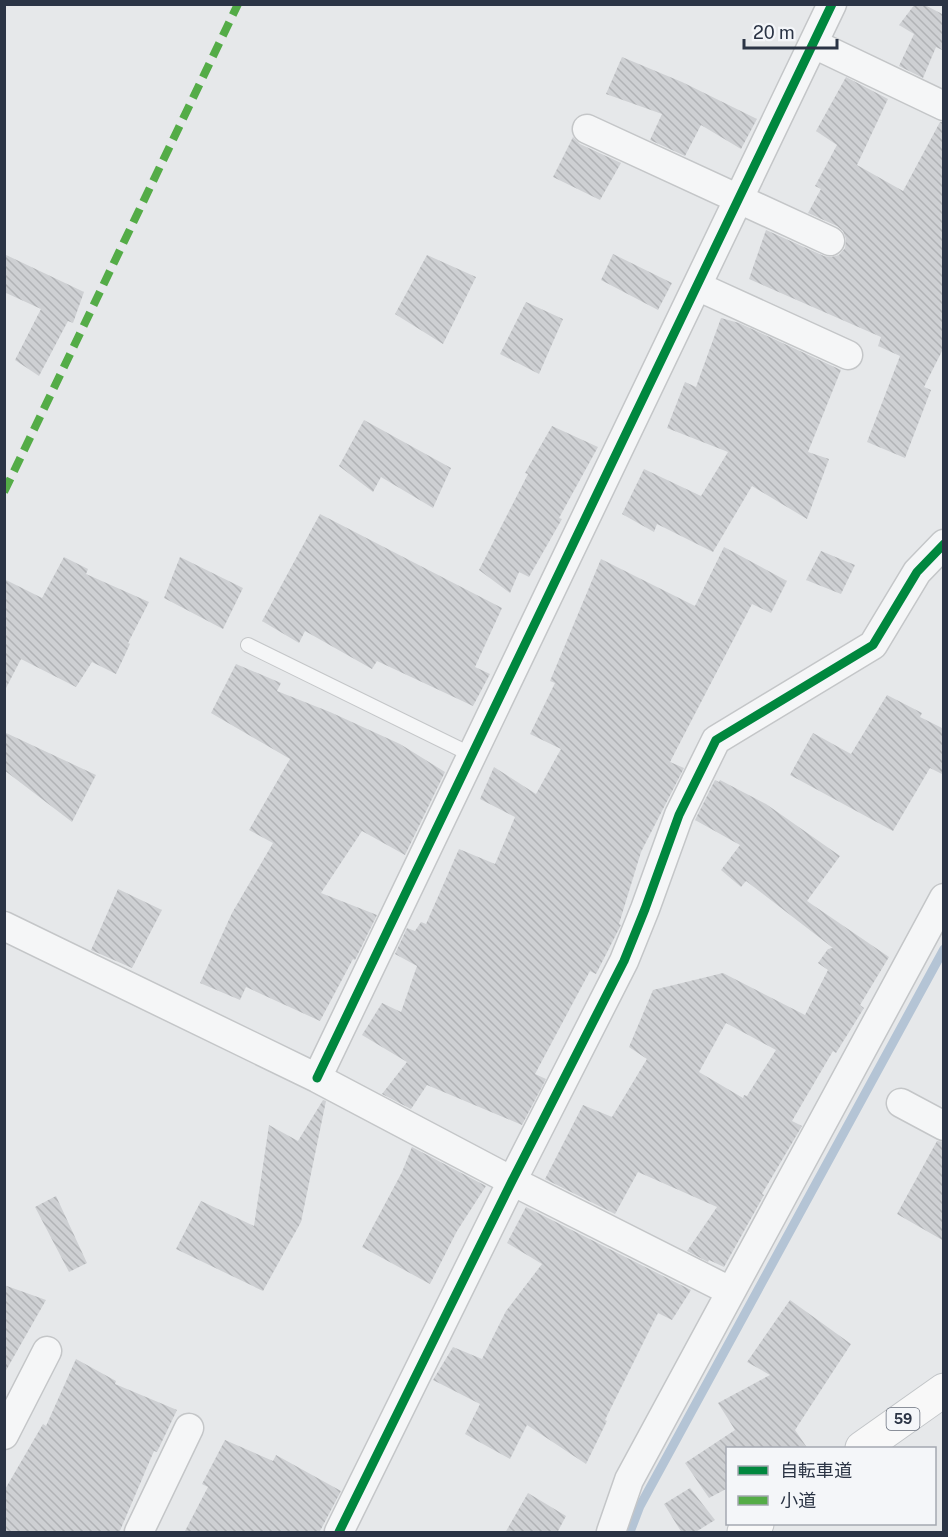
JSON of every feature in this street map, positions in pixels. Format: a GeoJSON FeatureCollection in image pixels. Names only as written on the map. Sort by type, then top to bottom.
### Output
{"type":"FeatureCollection","features":[{"type":"Feature","properties":{"kind":"main road","name":"59"},"geometry":{"type":"LineString","coordinates":[[865,1447],[944,1390]]}},
{"type":"Feature","properties":{"kind":"street"},"geometry":{"type":"LineString","coordinates":[[317,1078],[832,4]]}},
{"type":"Feature","properties":{"kind":"street"},"geometry":{"type":"LineString","coordinates":[[814,44],[944,106]]}},
{"type":"Feature","properties":{"kind":"street"},"geometry":{"type":"LineString","coordinates":[[587,129],[830,241]]}},
{"type":"Feature","properties":{"kind":"street"},"geometry":{"type":"LineString","coordinates":[[697,286],[848,355]]}},
{"type":"Feature","properties":{"kind":"street"},"geometry":{"type":"LineString","coordinates":[[339,1533],[512,1181],[624,962],[679,815],[716,740],[873,645],[917,572],[944,544]]}},
{"type":"Feature","properties":{"kind":"street"},"geometry":{"type":"LineString","coordinates":[[611,1533],[629,1480],[944,898]]}},
{"type":"Feature","properties":{"kind":"street"},"geometry":{"type":"LineString","coordinates":[[4,926],[317,1078],[512,1181],[730,1291]]}},
{"type":"Feature","properties":{"kind":"street"},"geometry":{"type":"LineString","coordinates":[[901,1103],[944,1126]]}},
{"type":"Feature","properties":{"kind":"street"},"geometry":{"type":"LineString","coordinates":[[4,1435],[47,1351]]}},
{"type":"Feature","properties":{"kind":"street"},"geometry":{"type":"LineString","coordinates":[[139,1533],[189,1428]]}},
{"type":"Feature","properties":{"kind":"lane"},"geometry":{"type":"LineString","coordinates":[[248,645],[472,755]]}},
{"type":"Feature","properties":{"kind":"building"},"geometry":{"type":"Polygon","coordinates":[[[915,4],[923,4],[944,15],[944,51],[936,47],[923,78],[899,66],[914,34],[899,25],[915,4]]]}},
{"type":"Feature","properties":{"kind":"building"},"geometry":{"type":"Polygon","coordinates":[[[622,57],[682,82],[757,119],[741,149],[701,125],[685,156],[650,140],[662,114],[606,94],[622,57]]]}},
{"type":"Feature","properties":{"kind":"building"},"geometry":{"type":"Polygon","coordinates":[[[846,77],[888,99],[857,165],[903,191],[940,122],[944,122],[944,347],[924,387],[931,390],[905,458],[867,442],[900,356],[878,346],[881,337],[749,279],[766,230],[824,256],[839,255],[845,248],[846,239],[843,231],[808,213],[821,189],[815,186],[837,145],[816,131],[846,77]]]}},
{"type":"Feature","properties":{"kind":"building"},"geometry":{"type":"Polygon","coordinates":[[[573,137],[580,144],[621,163],[600,200],[553,177],[573,137]]]}},
{"type":"Feature","properties":{"kind":"building"},"geometry":{"type":"Polygon","coordinates":[[[4,254],[84,292],[73,323],[68,321],[39,376],[15,360],[41,309],[4,292],[4,254]]]}},
{"type":"Feature","properties":{"kind":"building"},"geometry":{"type":"Polygon","coordinates":[[[613,254],[672,283],[658,310],[601,280],[613,254]]]}},
{"type":"Feature","properties":{"kind":"building"},"geometry":{"type":"Polygon","coordinates":[[[427,255],[476,277],[443,344],[395,314],[427,255]]]}},
{"type":"Feature","properties":{"kind":"building"},"geometry":{"type":"Polygon","coordinates":[[[526,302],[563,319],[539,374],[500,354],[526,302]]]}},
{"type":"Feature","properties":{"kind":"building"},"geometry":{"type":"Polygon","coordinates":[[[721,318],[739,323],[841,370],[808,452],[829,459],[807,519],[752,486],[713,552],[657,524],[654,532],[622,514],[644,469],[701,496],[728,452],[667,428],[685,382],[696,387],[721,318]]]}},
{"type":"Feature","properties":{"kind":"building"},"geometry":{"type":"Polygon","coordinates":[[[364,420],[451,468],[433,508],[381,477],[373,492],[339,466],[364,420]]]}},
{"type":"Feature","properties":{"kind":"building"},"geometry":{"type":"Polygon","coordinates":[[[552,426],[598,447],[559,518],[562,519],[529,577],[519,572],[510,593],[479,570],[528,474],[525,473],[552,426]]]}},
{"type":"Feature","properties":{"kind":"building"},"geometry":{"type":"Polygon","coordinates":[[[320,514],[502,608],[475,667],[490,674],[473,706],[377,661],[372,669],[305,631],[299,643],[262,621],[320,514]]]}},
{"type":"Feature","properties":{"kind":"building"},"geometry":{"type":"Polygon","coordinates":[[[724,547],[787,581],[771,613],[752,604],[670,762],[684,768],[641,852],[619,924],[621,925],[596,974],[590,971],[535,1074],[546,1079],[522,1125],[427,1085],[411,1109],[382,1094],[407,1062],[362,1035],[382,1003],[401,1012],[417,966],[395,954],[407,928],[415,931],[421,922],[426,924],[459,849],[495,864],[515,817],[480,799],[494,767],[536,794],[561,749],[530,734],[555,683],[550,681],[601,559],[695,606],[724,547]]]}},
{"type":"Feature","properties":{"kind":"building"},"geometry":{"type":"Polygon","coordinates":[[[821,551],[855,565],[841,594],[806,580],[821,551]]]}},
{"type":"Feature","properties":{"kind":"building"},"geometry":{"type":"Polygon","coordinates":[[[64,557],[88,569],[86,574],[149,602],[128,643],[130,644],[116,674],[92,662],[76,687],[21,659],[4,692],[4,579],[42,598],[64,557]]]}},
{"type":"Feature","properties":{"kind":"building"},"geometry":{"type":"Polygon","coordinates":[[[180,557],[243,588],[223,629],[164,598],[180,557]]]}},
{"type":"Feature","properties":{"kind":"building"},"geometry":{"type":"Polygon","coordinates":[[[236,664],[281,683],[277,691],[400,744],[445,772],[405,855],[362,831],[321,893],[377,915],[355,960],[353,959],[320,1021],[246,987],[240,1000],[200,983],[232,913],[273,843],[249,830],[290,759],[211,713],[236,664]]]}},
{"type":"Feature","properties":{"kind":"building"},"geometry":{"type":"Polygon","coordinates":[[[887,695],[922,713],[920,717],[944,729],[944,775],[930,768],[893,831],[790,775],[813,733],[851,754],[887,695]]]}},
{"type":"Feature","properties":{"kind":"building"},"geometry":{"type":"Polygon","coordinates":[[[4,732],[96,775],[72,822],[4,770],[4,732]]]}},
{"type":"Feature","properties":{"kind":"building"},"geometry":{"type":"Polygon","coordinates":[[[715,780],[719,782],[720,780],[766,804],[840,856],[807,901],[889,957],[860,1005],[864,1008],[836,1053],[833,1051],[792,1121],[802,1126],[762,1194],[764,1195],[724,1267],[687,1251],[717,1207],[638,1172],[615,1214],[545,1179],[583,1105],[612,1117],[647,1059],[629,1047],[653,990],[723,973],[805,1015],[828,970],[818,963],[828,949],[833,948],[746,881],[741,887],[721,870],[740,845],[695,820],[715,780]],[[726,1023],[699,1072],[743,1098],[744,1095],[747,1096],[776,1050],[726,1023]]]}},
{"type":"Feature","properties":{"kind":"building"},"geometry":{"type":"Polygon","coordinates":[[[118,889],[162,910],[132,968],[91,950],[118,889]]]}},
{"type":"Feature","properties":{"kind":"building"},"geometry":{"type":"Polygon","coordinates":[[[323,1100],[326,1101],[301,1222],[263,1291],[176,1249],[201,1201],[254,1226],[269,1125],[298,1141],[323,1100]]]}},
{"type":"Feature","properties":{"kind":"building"},"geometry":{"type":"Polygon","coordinates":[[[937,1141],[944,1142],[944,1241],[897,1214],[937,1141]]]}},
{"type":"Feature","properties":{"kind":"building"},"geometry":{"type":"Polygon","coordinates":[[[412,1147],[486,1186],[457,1231],[430,1284],[362,1247],[402,1172],[412,1147]]]}},
{"type":"Feature","properties":{"kind":"building"},"geometry":{"type":"Polygon","coordinates":[[[56,1196],[87,1263],[69,1272],[35,1207],[56,1196]]]}},
{"type":"Feature","properties":{"kind":"building"},"geometry":{"type":"Polygon","coordinates":[[[526,1207],[691,1290],[672,1320],[658,1313],[586,1464],[527,1425],[510,1459],[465,1434],[480,1404],[433,1380],[453,1347],[482,1359],[506,1311],[542,1264],[507,1243],[526,1207]]]}},
{"type":"Feature","properties":{"kind":"building"},"geometry":{"type":"Polygon","coordinates":[[[4,1285],[46,1300],[4,1374],[4,1285]]]}},
{"type":"Feature","properties":{"kind":"building"},"geometry":{"type":"Polygon","coordinates":[[[790,1300],[851,1344],[795,1430],[807,1447],[726,1447],[726,1489],[709,1498],[685,1463],[735,1430],[718,1403],[770,1375],[747,1362],[790,1300]]]}},
{"type":"Feature","properties":{"kind":"building"},"geometry":{"type":"Polygon","coordinates":[[[76,1359],[116,1381],[115,1384],[177,1410],[157,1452],[154,1451],[119,1533],[4,1533],[4,1491],[43,1424],[46,1426],[76,1359]]]}},
{"type":"Feature","properties":{"kind":"building"},"geometry":{"type":"Polygon","coordinates":[[[225,1440],[273,1461],[276,1455],[341,1491],[319,1533],[184,1533],[208,1487],[202,1484],[225,1440]]]}},
{"type":"Feature","properties":{"kind":"building"},"geometry":{"type":"Polygon","coordinates":[[[690,1488],[715,1520],[694,1533],[682,1533],[664,1504],[690,1488]]]}},
{"type":"Feature","properties":{"kind":"building"},"geometry":{"type":"Polygon","coordinates":[[[528,1493],[566,1516],[557,1533],[505,1533],[528,1493]]]}},
{"type":"Feature","properties":{"kind":"waterway"},"geometry":{"type":"LineString","coordinates":[[630,1532],[640,1506],[944,949]]}},
{"type":"Feature","properties":{"kind":"marked path"},"geometry":{"type":"LineString","coordinates":[[4,492],[238,4]]}},
{"type":"Feature","properties":{"kind":"cycle path"},"geometry":{"type":"LineString","coordinates":[[317,1078],[832,4]]}},
{"type":"Feature","properties":{"kind":"cycle path"},"geometry":{"type":"LineString","coordinates":[[339,1532],[512,1181],[624,961],[679,815],[716,740],[873,645],[917,572],[944,544]]}}]}
